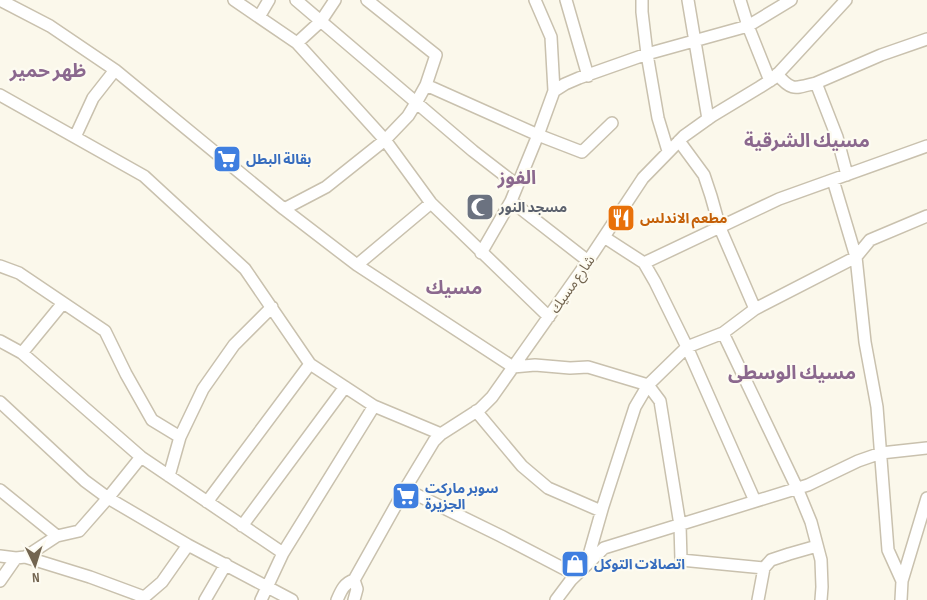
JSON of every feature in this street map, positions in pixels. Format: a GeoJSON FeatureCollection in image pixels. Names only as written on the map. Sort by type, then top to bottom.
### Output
{"type":"FeatureCollection","features":[{"type":"Feature","properties":{"kind":"street"},"geometry":{"type":"LineString","coordinates":[[0,0],[50,26],[115,70],[284,209],[357,265],[513,368],[535,365],[588,368],[648,385],[660,401],[680,525],[681,560],[764,568]]}},
{"type":"Feature","properties":{"kind":"street"},"geometry":{"type":"LineString","coordinates":[[234,0],[297,43],[385,140],[431,203],[549,317]]}},
{"type":"Feature","properties":{"kind":"street"},"geometry":{"type":"LineString","coordinates":[[259,17],[270,0]]}},
{"type":"Feature","properties":{"kind":"street"},"geometry":{"type":"LineString","coordinates":[[296,0],[416,104],[473,151],[518,184]]}},
{"type":"Feature","properties":{"kind":"street"},"geometry":{"type":"LineString","coordinates":[[297,43],[321,21],[336,0]]}},
{"type":"Feature","properties":{"kind":"street"},"geometry":{"type":"LineString","coordinates":[[284,209],[326,187],[385,140],[408,116],[426,85],[436,55],[367,0]]}},
{"type":"Feature","properties":{"kind":"street"},"geometry":{"type":"LineString","coordinates":[[482,253],[511,201],[554,91],[551,37],[535,0]]}},
{"type":"Feature","properties":{"kind":"street"},"geometry":{"type":"LineString","coordinates":[[566,0],[588,76]]}},
{"type":"Feature","properties":{"kind":"street"},"geometry":{"type":"LineString","coordinates":[[642,0],[647,54],[658,118],[668,151]]}},
{"type":"Feature","properties":{"kind":"street"},"geometry":{"type":"LineString","coordinates":[[688,0],[708,119]]}},
{"type":"Feature","properties":{"kind":"street"},"geometry":{"type":"LineString","coordinates":[[740,0],[748,26],[774,77],[786,85],[796,88],[816,83],[881,55],[927,39]]}},
{"type":"Feature","properties":{"kind":"street"},"geometry":{"type":"LineString","coordinates":[[554,91],[565,84],[647,54],[748,26],[791,0]]}},
{"type":"Feature","properties":{"kind":"street","name":"شارع مسيك"},"geometry":{"type":"LineString","coordinates":[[337,600],[344,586],[354,580],[434,441],[492,397],[588,261],[643,178],[679,141],[727,106],[774,77],[846,0]]}},
{"type":"Feature","properties":{"kind":"street"},"geometry":{"type":"LineString","coordinates":[[75,137],[93,98],[115,70]]}},
{"type":"Feature","properties":{"kind":"street"},"geometry":{"type":"LineString","coordinates":[[816,83],[836,137],[847,175]]}},
{"type":"Feature","properties":{"kind":"street"},"geometry":{"type":"LineString","coordinates":[[426,85],[538,135],[582,152],[612,123]]}},
{"type":"Feature","properties":{"kind":"street"},"geometry":{"type":"LineString","coordinates":[[0,95],[144,176],[246,269],[310,364],[374,406],[441,434]]}},
{"type":"Feature","properties":{"kind":"street"},"geometry":{"type":"LineString","coordinates":[[679,141],[704,174],[720,228],[754,309]]}},
{"type":"Feature","properties":{"kind":"street"},"geometry":{"type":"LineString","coordinates":[[644,263],[779,199],[927,146]]}},
{"type":"Feature","properties":{"kind":"street"},"geometry":{"type":"LineString","coordinates":[[833,180],[856,257],[866,342],[877,408],[888,550],[902,581]]}},
{"type":"Feature","properties":{"kind":"street"},"geometry":{"type":"LineString","coordinates":[[511,201],[588,261]]}},
{"type":"Feature","properties":{"kind":"street"},"geometry":{"type":"LineString","coordinates":[[357,265],[431,203]]}},
{"type":"Feature","properties":{"kind":"street"},"geometry":{"type":"LineString","coordinates":[[590,562],[589,555],[601,511],[635,407],[648,385],[688,347],[723,333],[754,309],[856,257],[870,240],[927,216]]}},
{"type":"Feature","properties":{"kind":"street"},"geometry":{"type":"LineString","coordinates":[[604,237],[644,263],[655,282],[688,347],[755,501]]}},
{"type":"Feature","properties":{"kind":"street"},"geometry":{"type":"LineString","coordinates":[[0,266],[19,273],[105,331],[126,374],[152,420],[180,437]]}},
{"type":"Feature","properties":{"kind":"street"},"geometry":{"type":"LineString","coordinates":[[22,354],[63,303]]}},
{"type":"Feature","properties":{"kind":"street"},"geometry":{"type":"LineString","coordinates":[[169,476],[180,437],[203,389],[234,345],[272,307]]}},
{"type":"Feature","properties":{"kind":"street"},"geometry":{"type":"LineString","coordinates":[[723,333],[797,488],[811,522],[821,560],[821,600]]}},
{"type":"Feature","properties":{"kind":"street"},"geometry":{"type":"LineString","coordinates":[[0,341],[22,354],[141,457],[283,553]]}},
{"type":"Feature","properties":{"kind":"street"},"geometry":{"type":"LineString","coordinates":[[207,502],[310,364]]}},
{"type":"Feature","properties":{"kind":"street"},"geometry":{"type":"LineString","coordinates":[[242,526],[346,387]]}},
{"type":"Feature","properties":{"kind":"street"},"geometry":{"type":"LineString","coordinates":[[0,402],[85,481],[108,498],[188,545],[292,600]]}},
{"type":"Feature","properties":{"kind":"street"},"geometry":{"type":"LineString","coordinates":[[261,600],[283,553],[374,406]]}},
{"type":"Feature","properties":{"kind":"street"},"geometry":{"type":"LineString","coordinates":[[476,411],[522,466],[548,488],[601,511]]}},
{"type":"Feature","properties":{"kind":"street"},"geometry":{"type":"LineString","coordinates":[[556,600],[576,576],[604,548],[808,485],[858,460],[881,453],[927,448]]}},
{"type":"Feature","properties":{"kind":"street"},"geometry":{"type":"LineString","coordinates":[[0,581],[21,558],[57,536],[79,531],[141,457]]}},
{"type":"Feature","properties":{"kind":"street"},"geometry":{"type":"LineString","coordinates":[[405,489],[501,536],[576,576]]}},
{"type":"Feature","properties":{"kind":"street"},"geometry":{"type":"LineString","coordinates":[[0,490],[57,536]]}},
{"type":"Feature","properties":{"kind":"street"},"geometry":{"type":"LineString","coordinates":[[901,600],[902,581],[927,498]]}},
{"type":"Feature","properties":{"kind":"street"},"geometry":{"type":"LineString","coordinates":[[0,556],[21,558],[90,576],[143,599],[162,582],[188,545]]}},
{"type":"Feature","properties":{"kind":"street"},"geometry":{"type":"LineString","coordinates":[[758,600],[764,568],[771,560],[817,546]]}},
{"type":"Feature","properties":{"kind":"street"},"geometry":{"type":"LineString","coordinates":[[204,600],[226,564]]}},
{"type":"Feature","properties":{"kind":"street"},"geometry":{"type":"LineString","coordinates":[[354,580],[357,589],[354,600]]}},
{"type":"Feature","properties":{"kind":"place","name":"بقالة البطل"},"geometry":{"type":"Point","coordinates":[227,159]}},
{"type":"Feature","properties":{"kind":"place","name":"مسجد النور"},"geometry":{"type":"Point","coordinates":[480,207]}},
{"type":"Feature","properties":{"kind":"place","name":"مطعم الاندلس"},"geometry":{"type":"Point","coordinates":[621,218]}},
{"type":"Feature","properties":{"kind":"place","name":"سوبر ماركت الجزيرة"},"geometry":{"type":"Point","coordinates":[406,496]}},
{"type":"Feature","properties":{"kind":"place","name":"اتصالات التوكل"},"geometry":{"type":"Point","coordinates":[575,564]}},
{"type":"Feature","properties":{"kind":"district","name":"ظهر حمير"},"geometry":{"type":"Point","coordinates":[48,70]}},
{"type":"Feature","properties":{"kind":"district","name":"مسيك الشرقية"},"geometry":{"type":"Point","coordinates":[807,140]}},
{"type":"Feature","properties":{"kind":"district","name":"الفوز"},"geometry":{"type":"Point","coordinates":[517,177]}},
{"type":"Feature","properties":{"kind":"district","name":"مسيك"},"geometry":{"type":"Point","coordinates":[454,287]}},
{"type":"Feature","properties":{"kind":"district","name":"مسيك الوسطى"},"geometry":{"type":"Point","coordinates":[792,372]}}]}
